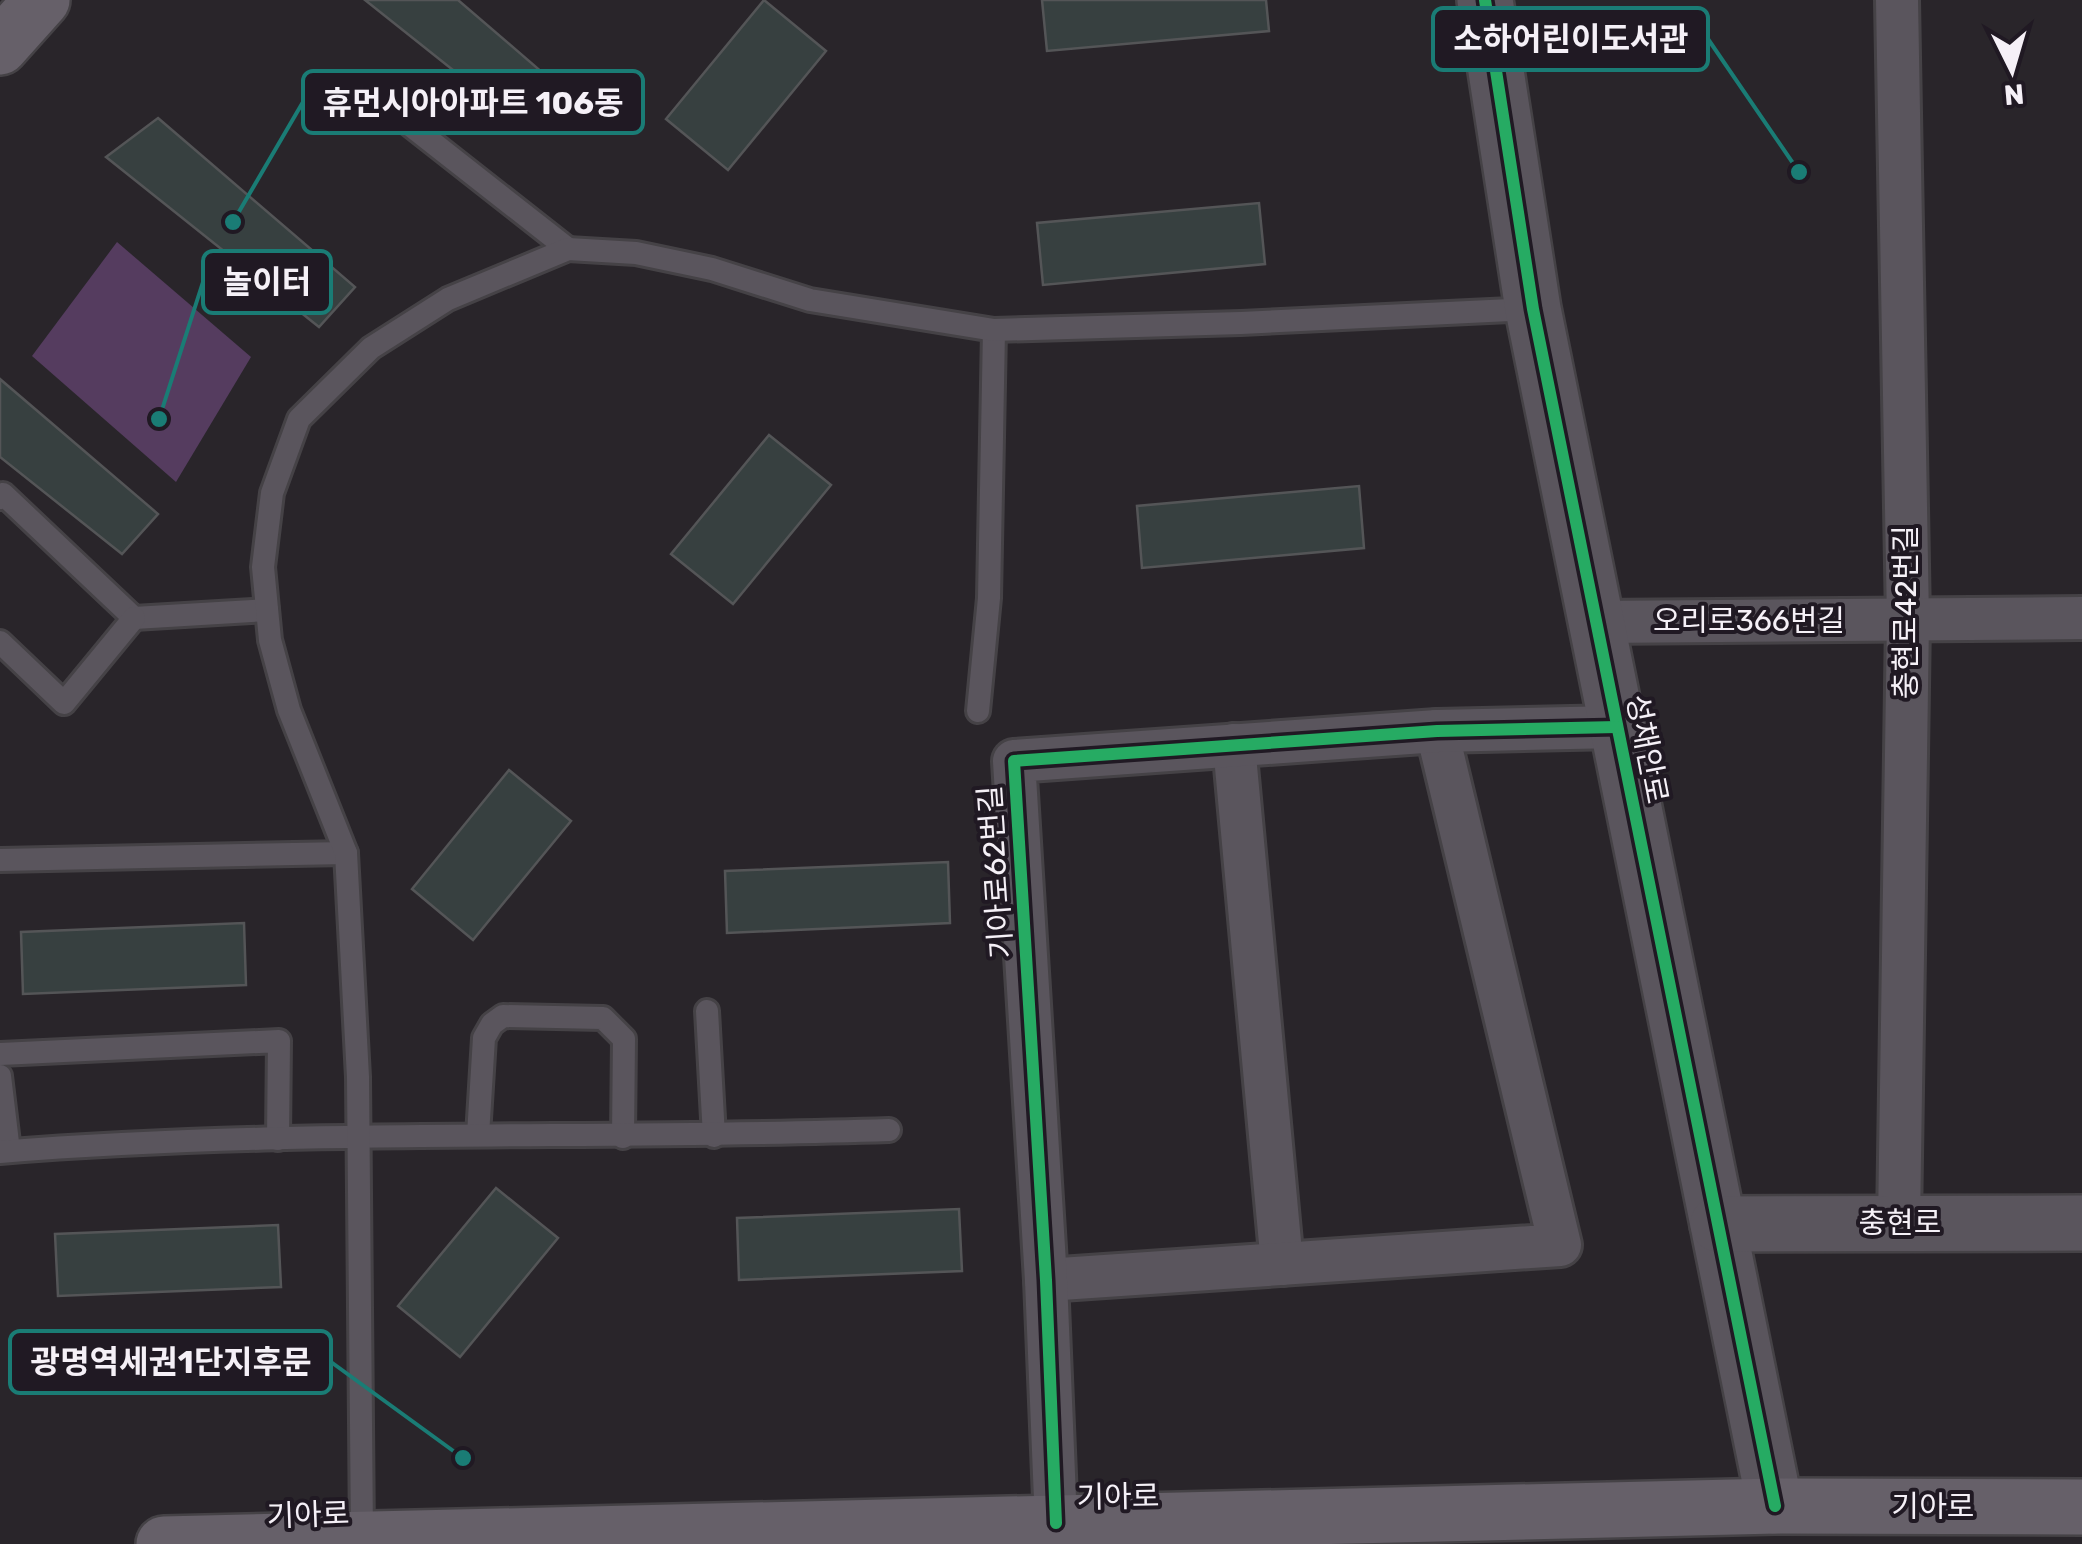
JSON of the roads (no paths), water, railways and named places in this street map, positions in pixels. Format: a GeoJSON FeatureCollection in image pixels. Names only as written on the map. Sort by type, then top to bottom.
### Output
{"type":"FeatureCollection","features":[{"type":"Feature","properties":{"kind":"main road"},"geometry":{"type":"LineString","coordinates":[[0,47],[42,0]]}},
{"type":"Feature","properties":{"kind":"main road","name":"기아로"},"geometry":{"type":"LineString","coordinates":[[164,1544],[1774,1506],[2082,1507]]}},
{"type":"Feature","properties":{"kind":"street","name":"성채안로"},"geometry":{"type":"LineString","coordinates":[[1485,0],[1533,309],[1774,1506]]}},
{"type":"Feature","properties":{"kind":"street","name":"충현로42번길"},"geometry":{"type":"LineString","coordinates":[[1897,0],[1908,620],[1898,1224]]}},
{"type":"Feature","properties":{"kind":"street","name":"오리로366번길"},"geometry":{"type":"LineString","coordinates":[[1596,622],[2082,618]]}},
{"type":"Feature","properties":{"kind":"street","name":"기아로62번길"},"geometry":{"type":"LineString","coordinates":[[1056,1524],[1046,1280],[1014,761],[1437,731],[1617,727]]}},
{"type":"Feature","properties":{"kind":"street"},"geometry":{"type":"LineString","coordinates":[[1046,1280],[1560,1245],[1437,731]]}},
{"type":"Feature","properties":{"kind":"street"},"geometry":{"type":"LineString","coordinates":[[1234,746],[1282,1264]]}},
{"type":"Feature","properties":{"kind":"street","name":"충현로"},"geometry":{"type":"LineString","coordinates":[[1718,1224],[2082,1223]]}},
{"type":"Feature","properties":{"kind":"lane"},"geometry":{"type":"LineString","coordinates":[[405,121],[568,249]]}},
{"type":"Feature","properties":{"kind":"lane"},"geometry":{"type":"LineString","coordinates":[[362,1538],[358,1135],[346,854],[289,710],[270,640],[263,567],[272,494],[298,419],[370,348],[448,299],[568,249],[636,253],[712,269],[810,300],[994,330],[1533,309]]}},
{"type":"Feature","properties":{"kind":"lane"},"geometry":{"type":"LineString","coordinates":[[978,710],[989,598],[994,330]]}},
{"type":"Feature","properties":{"kind":"lane"},"geometry":{"type":"LineString","coordinates":[[0,498],[3,494],[134,618],[267,610]]}},
{"type":"Feature","properties":{"kind":"lane"},"geometry":{"type":"LineString","coordinates":[[0,642],[64,703],[134,618]]}},
{"type":"Feature","properties":{"kind":"lane"},"geometry":{"type":"LineString","coordinates":[[0,860],[346,854]]}},
{"type":"Feature","properties":{"kind":"lane"},"geometry":{"type":"LineString","coordinates":[[707,1012],[714,1136]]}},
{"type":"Feature","properties":{"kind":"lane"},"geometry":{"type":"LineString","coordinates":[[478,1135],[484,1038],[492,1024],[503,1016],[603,1018],[624,1039],[623,1137]]}},
{"type":"Feature","properties":{"kind":"lane"},"geometry":{"type":"LineString","coordinates":[[0,1054],[278,1041],[278,1139]]}},
{"type":"Feature","properties":{"kind":"lane"},"geometry":{"type":"LineString","coordinates":[[0,1076],[5,1151],[358,1135],[623,1137],[889,1130]]}},
{"type":"Feature","properties":{"kind":"place","name":"소하어린이도서관"},"geometry":{"type":"Point","coordinates":[1799,172]}},
{"type":"Feature","properties":{"kind":"place","name":"휴먼시아아파트 106동"},"geometry":{"type":"Point","coordinates":[233,222]}},
{"type":"Feature","properties":{"kind":"place","name":"놀이터"},"geometry":{"type":"Point","coordinates":[159,419]}},
{"type":"Feature","properties":{"kind":"place","name":"광명역세권1단지후문"},"geometry":{"type":"Point","coordinates":[463,1458]}}]}
